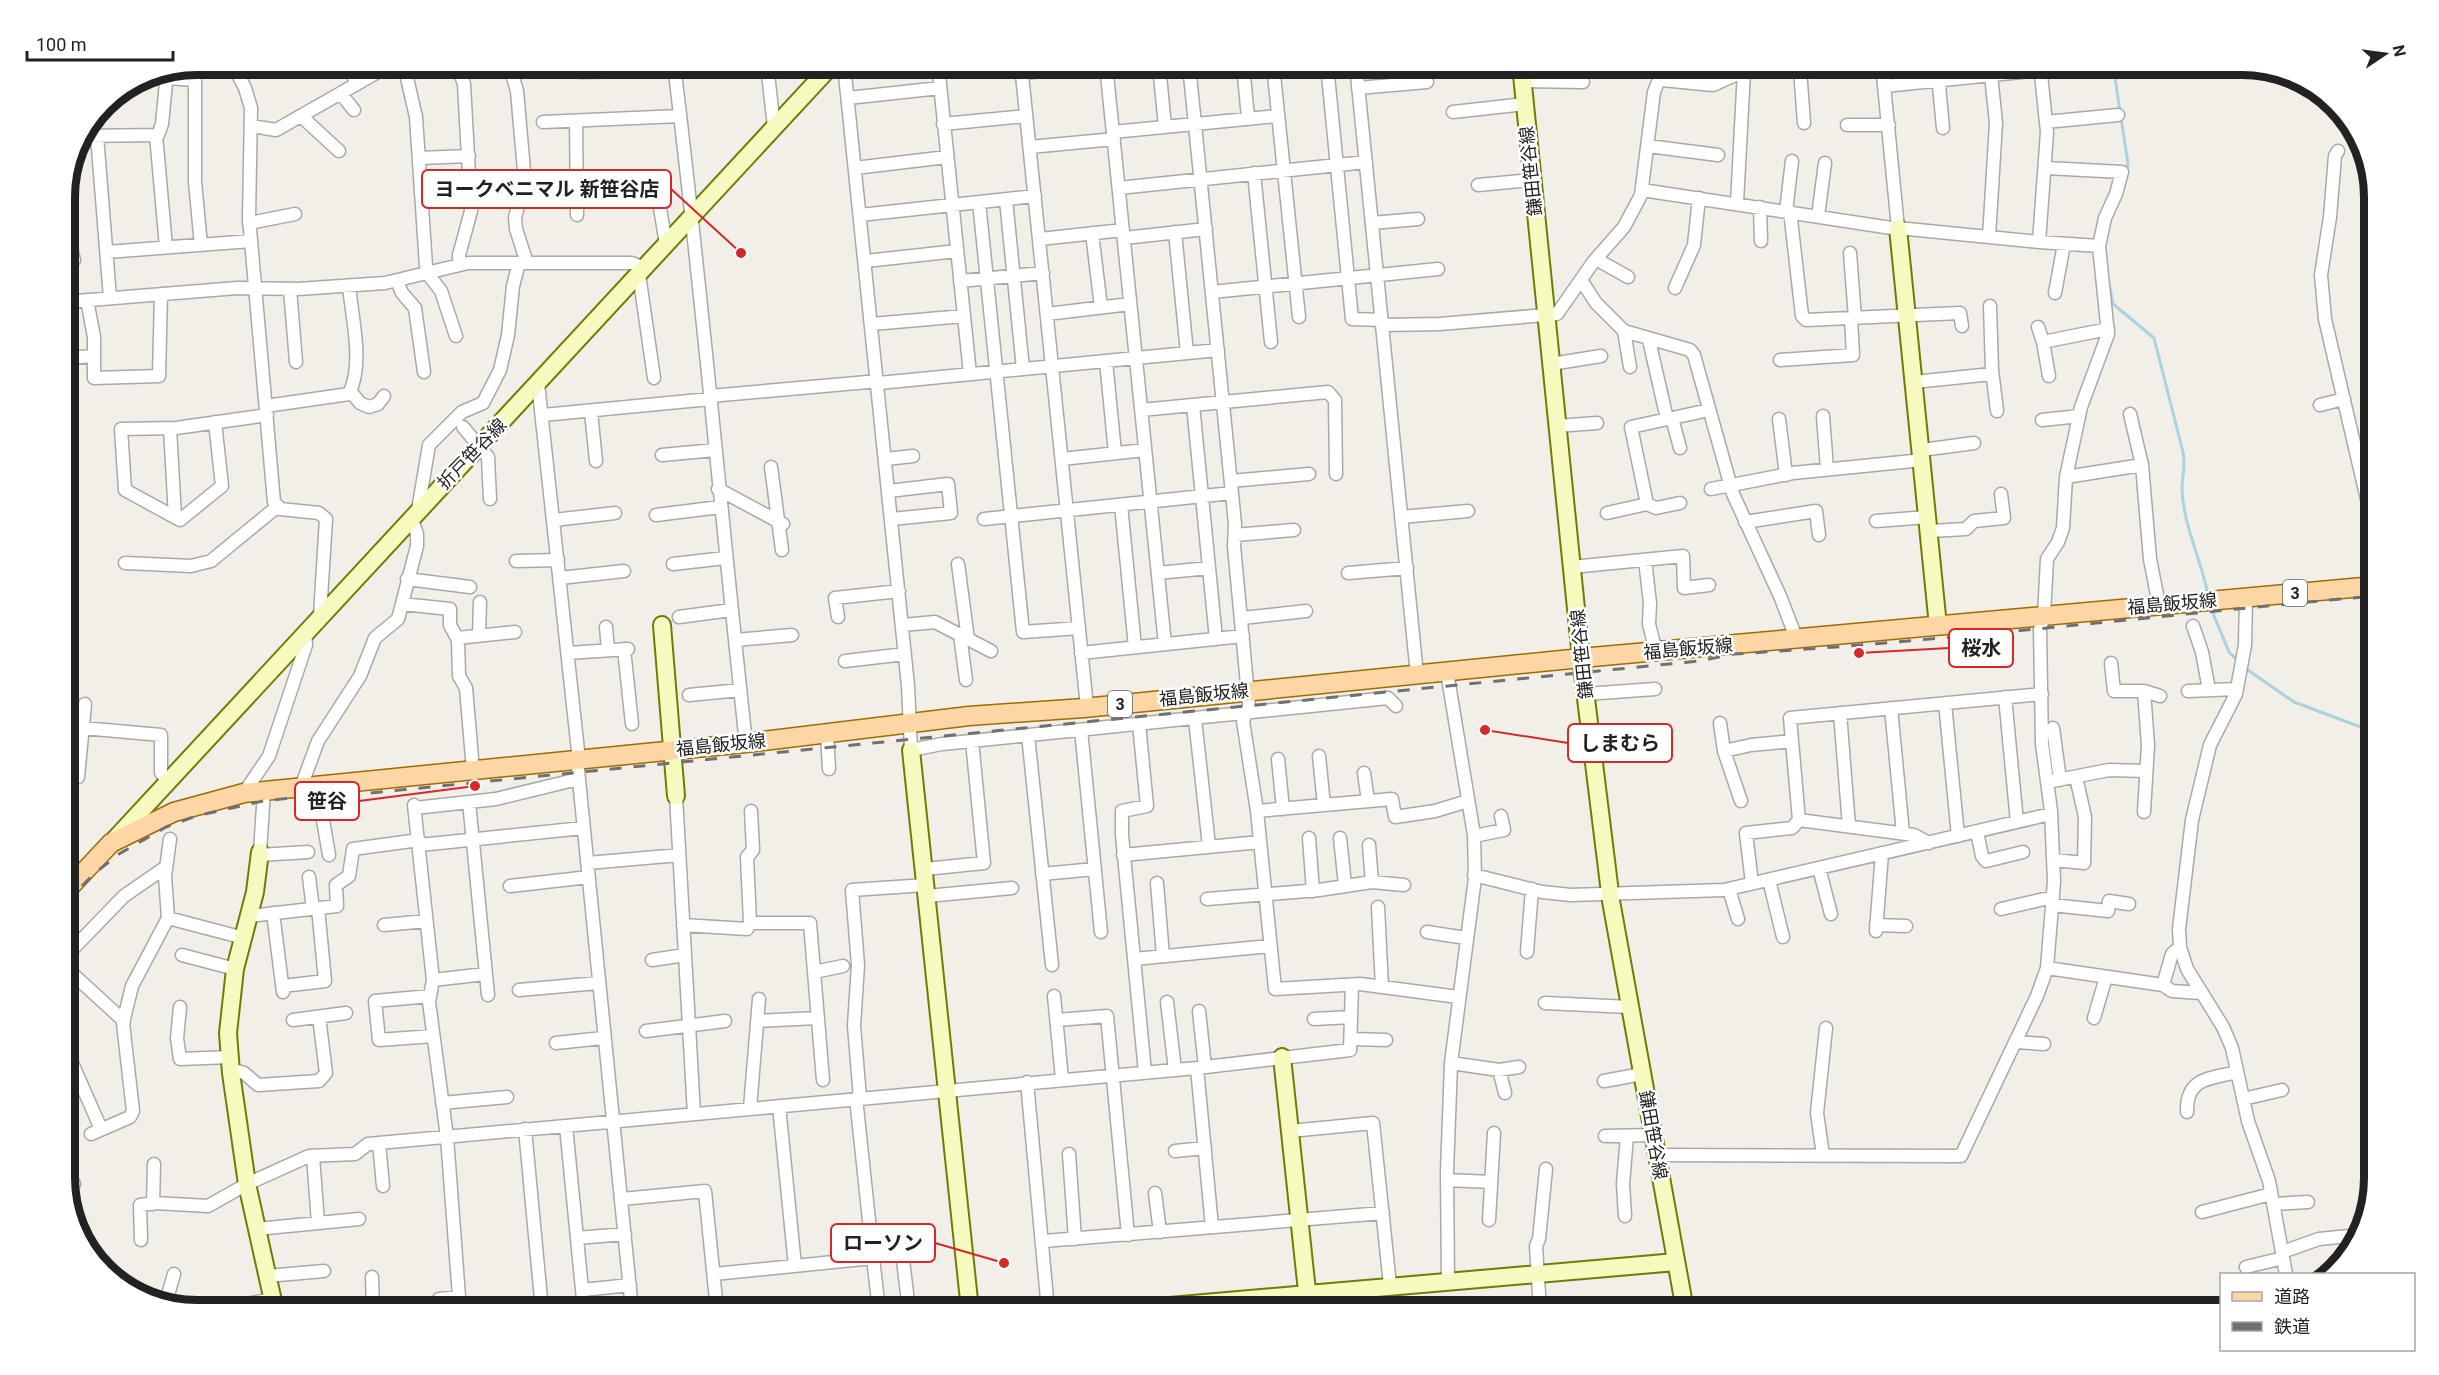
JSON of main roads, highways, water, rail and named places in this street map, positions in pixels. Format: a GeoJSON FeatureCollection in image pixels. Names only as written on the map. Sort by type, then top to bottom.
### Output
{"type":"FeatureCollection","features":[{"type":"Feature","properties":{"kind":"main road","name":"福島飯坂線"},"geometry":{"type":"LineString","coordinates":[[75,881],[111,843],[174,812],[244,793],[746,743],[911,723],[1581,658],[2364,587]]}},
{"type":"Feature","properties":{"kind":"waterway"},"geometry":{"type":"LineString","coordinates":[[2115,75],[2128,164],[2126,172]]}},
{"type":"Feature","properties":{"kind":"waterway"},"geometry":{"type":"LineString","coordinates":[[2109,283],[2113,304],[2154,338],[2183,452],[2183,502],[2208,594]]}},
{"type":"Feature","properties":{"kind":"waterway"},"geometry":{"type":"LineString","coordinates":[[2210,606],[2229,652],[2238,661]]}},
{"type":"Feature","properties":{"kind":"waterway"},"geometry":{"type":"LineString","coordinates":[[2245,668],[2294,702],[2364,728]]}},
{"type":"Feature","properties":{"kind":"railway"},"geometry":{"type":"LineString","coordinates":[[75,893],[119,854],[166,827],[196,816],[263,801],[318,795],[370,793],[1699,661],[1734,654],[1974,635],[2364,597]]}},
{"type":"Feature","properties":{"kind":"place","name":"ヨークベニマル 新笹谷店"},"geometry":{"type":"Point","coordinates":[741,253]}},
{"type":"Feature","properties":{"kind":"place","name":"桜水"},"geometry":{"type":"Point","coordinates":[1859,653]}},
{"type":"Feature","properties":{"kind":"place","name":"しまむら"},"geometry":{"type":"Point","coordinates":[1485,730]}},
{"type":"Feature","properties":{"kind":"place","name":"笹谷"},"geometry":{"type":"Point","coordinates":[475,786]}},
{"type":"Feature","properties":{"kind":"place","name":"ローソン"},"geometry":{"type":"Point","coordinates":[1004,1263]}}]}
